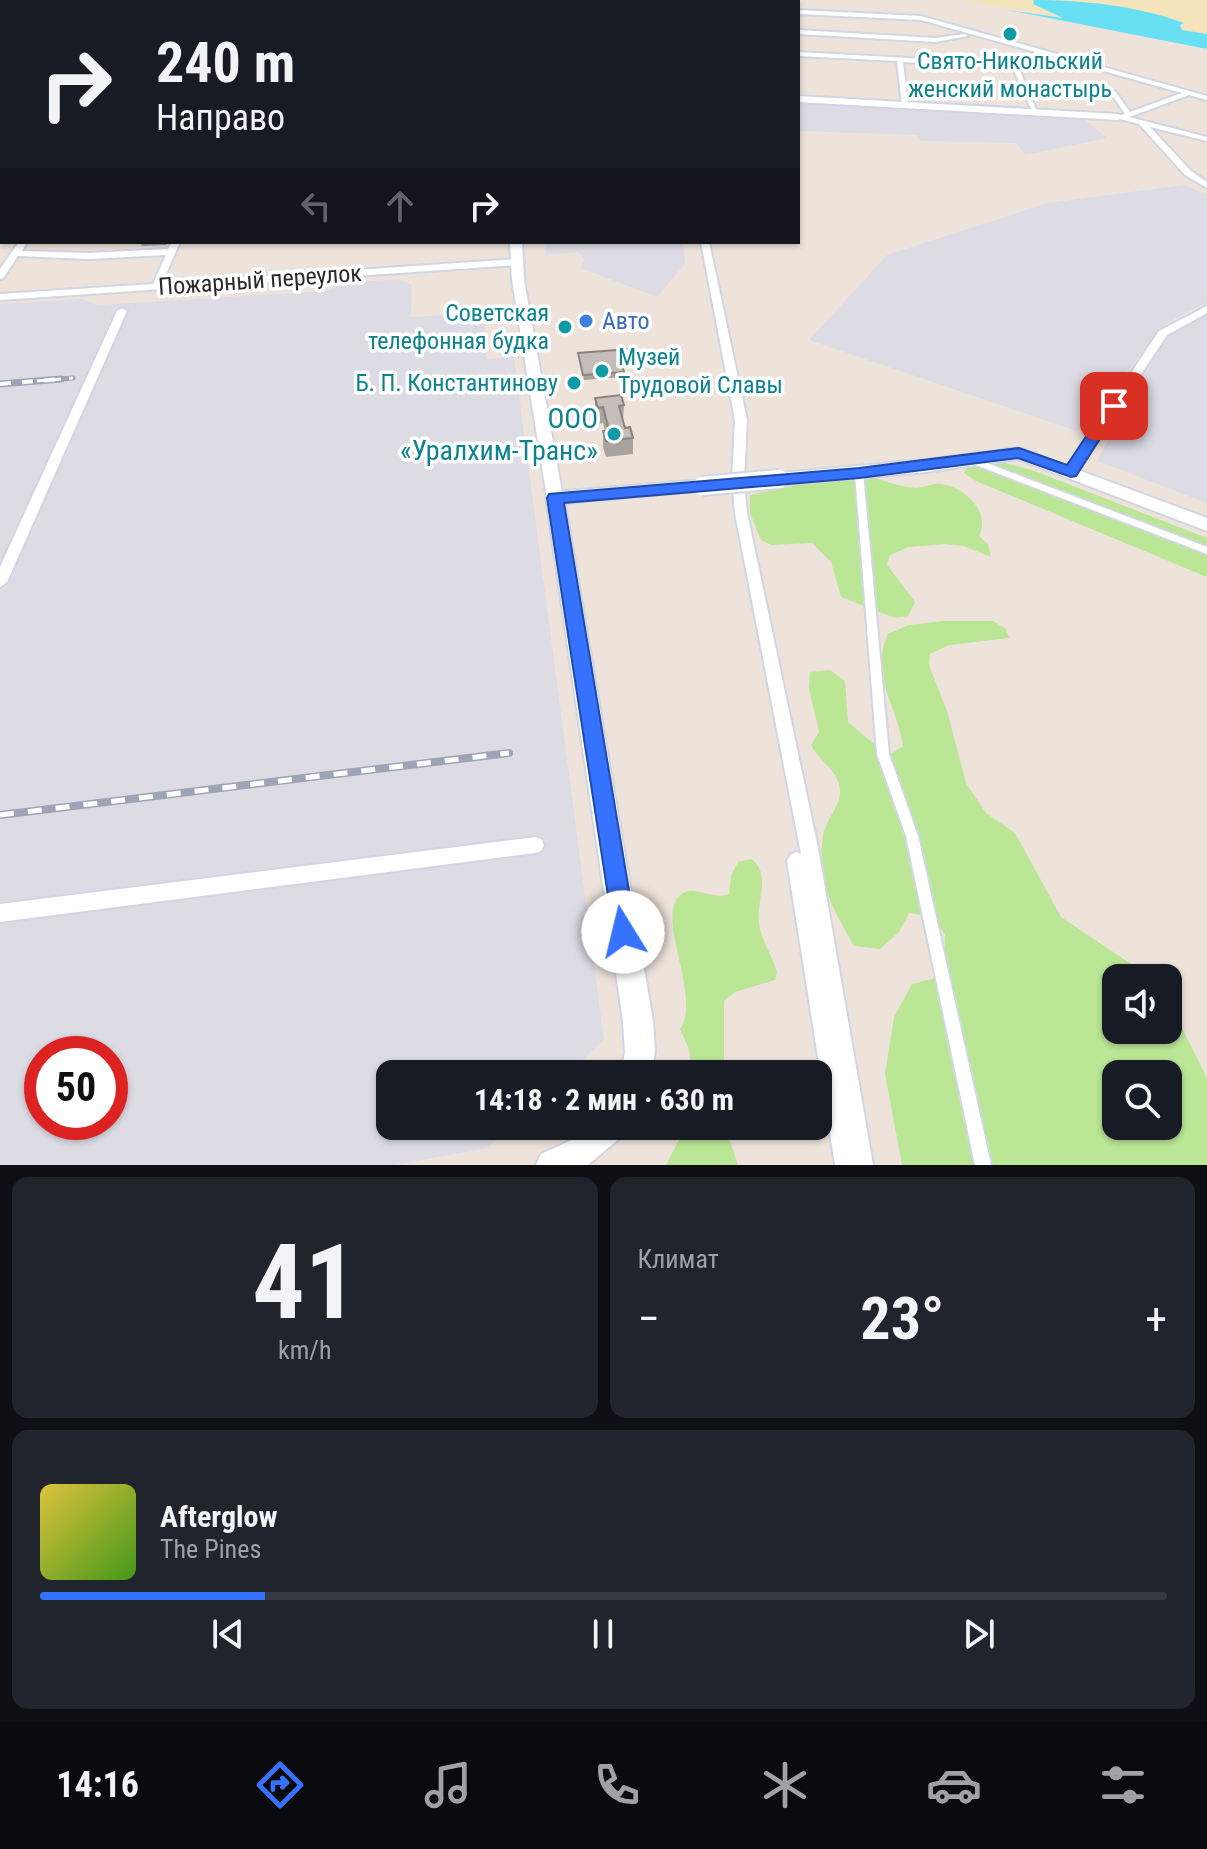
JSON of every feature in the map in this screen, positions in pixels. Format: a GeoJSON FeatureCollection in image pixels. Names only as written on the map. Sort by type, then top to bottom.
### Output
{"type":"FeatureCollection","features":[{"type":"Feature","properties":{"kind":"main road"},"geometry":{"type":"LineString","coordinates":[[639,1060],[638,1021],[555,498],[859,473],[1019,453],[1207,525]]}},
{"type":"Feature","properties":{"kind":"main road"},"geometry":{"type":"LineString","coordinates":[[552,1165],[593,1140]]}},
{"type":"Feature","properties":{"kind":"street"},"geometry":{"type":"LineString","coordinates":[[800,12],[921,18],[1207,98]]}},
{"type":"Feature","properties":{"kind":"street"},"geometry":{"type":"LineString","coordinates":[[800,32],[935,40],[974,35]]}},
{"type":"Feature","properties":{"kind":"street"},"geometry":{"type":"LineString","coordinates":[[800,54],[1018,69],[1036,113]]}},
{"type":"Feature","properties":{"kind":"street"},"geometry":{"type":"LineString","coordinates":[[900,59],[905,105]]}},
{"type":"Feature","properties":{"kind":"street"},"geometry":{"type":"LineString","coordinates":[[1113,92],[1129,115]]}},
{"type":"Feature","properties":{"kind":"street"},"geometry":{"type":"LineString","coordinates":[[1118,117],[1190,93]]}},
{"type":"Feature","properties":{"kind":"street"},"geometry":{"type":"LineString","coordinates":[[800,99],[1118,117],[1207,139]]}},
{"type":"Feature","properties":{"kind":"street"},"geometry":{"type":"LineString","coordinates":[[1141,122],[1188,173],[1207,186]]}},
{"type":"Feature","properties":{"kind":"street"},"geometry":{"type":"LineString","coordinates":[[0,276],[23,244]]}},
{"type":"Feature","properties":{"kind":"street"},"geometry":{"type":"LineString","coordinates":[[156,287],[175,244]]}},
{"type":"Feature","properties":{"kind":"street"},"geometry":{"type":"LineString","coordinates":[[516,244],[518,280],[555,498]]}},
{"type":"Feature","properties":{"kind":"street"},"geometry":{"type":"LineString","coordinates":[[705,244],[741,420],[738,480],[741,513],[809,848],[862,1165]]}},
{"type":"Feature","properties":{"kind":"street"},"geometry":{"type":"LineString","coordinates":[[15,253],[89,256],[170,252]]}},
{"type":"Feature","properties":{"kind":"street","name":"Пожарный переулок"},"geometry":{"type":"LineString","coordinates":[[0,297],[519,262]]}},
{"type":"Feature","properties":{"kind":"street"},"geometry":{"type":"LineString","coordinates":[[1071,472],[1163,333],[1207,309]]}},
{"type":"Feature","properties":{"kind":"street"},"geometry":{"type":"LineString","coordinates":[[0,582],[122,311]]}},
{"type":"Feature","properties":{"kind":"street"},"geometry":{"type":"LineString","coordinates":[[971,460],[1207,551]]}},
{"type":"Feature","properties":{"kind":"street"},"geometry":{"type":"LineString","coordinates":[[859,473],[883,754],[912,836],[983,1165]]}},
{"type":"Feature","properties":{"kind":"street"},"geometry":{"type":"LineString","coordinates":[[0,913],[535,845]]}},
{"type":"Feature","properties":{"kind":"street"},"geometry":{"type":"LineString","coordinates":[[796,861],[847,1165]]}},
{"type":"Feature","properties":{"kind":"street"},"geometry":{"type":"LineString","coordinates":[[834,1006],[847,1165]]}},
{"type":"Feature","properties":{"kind":"shaded area"},"geometry":{"type":"Polygon","coordinates":[[[800,101],[1082,118],[1107,138],[1025,155],[1016,143],[921,141],[917,135],[800,131],[800,101]]]}},
{"type":"Feature","properties":{"kind":"shaded area"},"geometry":{"type":"Polygon","coordinates":[[[1184,185],[1207,195],[1207,302],[1167,323],[1077,431],[809,340],[887,255],[1048,203],[1184,185]]]}},
{"type":"Feature","properties":{"kind":"shaded area"},"geometry":{"type":"Polygon","coordinates":[[[544,244],[683,244],[685,264],[657,297],[581,268],[584,259],[578,252],[547,255],[544,244]]]}},
{"type":"Feature","properties":{"kind":"shaded area"},"geometry":{"type":"Polygon","coordinates":[[[399,279],[412,285],[411,317],[484,313],[487,359],[514,357],[604,1040],[582,1060],[376,1060],[376,1140],[496,1140],[487,1148],[394,1165],[0,1165],[0,304],[82,299],[99,305],[327,291],[342,283],[399,279]]]}},
{"type":"Feature","properties":{"kind":"shaded area"},"geometry":{"type":"Polygon","coordinates":[[[1207,311],[1207,503],[1097,461],[1169,331],[1207,311]]]}},
{"type":"Feature","properties":{"kind":"green space"},"geometry":{"type":"Polygon","coordinates":[[[1005,463],[1032,470],[1207,538],[1207,577],[976,481],[964,473],[968,466],[1005,463]]]}},
{"type":"Feature","properties":{"kind":"green space"},"geometry":{"type":"Polygon","coordinates":[[[867,476],[919,488],[941,484],[967,495],[979,510],[982,527],[979,536],[988,544],[991,557],[963,546],[945,544],[909,547],[890,555],[887,565],[915,602],[908,616],[895,618],[841,597],[831,562],[812,543],[771,545],[761,540],[750,513],[750,495],[816,481],[867,476]]]}},
{"type":"Feature","properties":{"kind":"green space"},"geometry":{"type":"Polygon","coordinates":[[[943,621],[993,621],[1006,629],[1009,638],[949,645],[930,654],[929,665],[947,711],[966,783],[986,813],[1015,833],[1061,917],[1131,964],[1102,964],[1102,1044],[1182,1044],[1182,1028],[1207,1078],[1207,1165],[902,1165],[885,1074],[894,1017],[912,984],[944,976],[945,935],[933,916],[909,913],[899,932],[880,949],[854,946],[846,932],[828,894],[821,852],[825,829],[838,801],[840,787],[834,774],[811,745],[819,732],[809,689],[810,672],[830,670],[845,681],[848,722],[888,756],[903,746],[883,677],[883,649],[888,634],[909,625],[943,621]]]}},
{"type":"Feature","properties":{"kind":"green space"},"geometry":{"type":"Polygon","coordinates":[[[751,859],[761,872],[759,924],[777,972],[775,980],[735,992],[724,1001],[724,1060],[690,1060],[680,1029],[686,1014],[686,996],[672,914],[676,900],[686,892],[716,896],[729,894],[731,876],[738,862],[751,859]]]}},
{"type":"Feature","properties":{"kind":"green space"},"geometry":{"type":"Polygon","coordinates":[[[679,1140],[730,1140],[738,1165],[666,1165],[679,1140]]]}},
{"type":"Feature","properties":{"kind":"sand"},"geometry":{"type":"Polygon","coordinates":[[[959,0],[1034,0],[1038,8],[1064,17],[959,0]]]}},
{"type":"Feature","properties":{"kind":"sand"},"geometry":{"type":"Polygon","coordinates":[[[1060,0],[1207,0],[1207,34],[1181,29],[1183,22],[1173,19],[1060,0]]]}},
{"type":"Feature","properties":{"kind":"water"},"geometry":{"type":"Polygon","coordinates":[[[1034,0],[1110,5],[1167,17],[1184,23],[1180,25],[1182,30],[1207,34],[1207,49],[1008,10],[1063,18],[1033,4],[1034,0]]]}},
{"type":"Feature","properties":{"kind":"building","name":"Музей Трудовой Славы"},"geometry":{"type":"Polygon","coordinates":[[[629,349],[633,360],[621,361],[624,372],[583,375],[578,353],[629,349]]]}},
{"type":"Feature","properties":{"kind":"building"},"geometry":{"type":"Polygon","coordinates":[[[621,395],[624,405],[619,406],[625,428],[630,427],[633,438],[606,441],[603,431],[609,430],[603,407],[598,408],[595,398],[621,395]]]}},
{"type":"Feature","properties":{"kind":"railway"},"geometry":{"type":"LineString","coordinates":[[61,379],[73,378]]}},
{"type":"Feature","properties":{"kind":"railway"},"geometry":{"type":"LineString","coordinates":[[0,384],[61,379]]}},
{"type":"Feature","properties":{"kind":"railway"},"geometry":{"type":"LineString","coordinates":[[37,381],[61,379]]}},
{"type":"Feature","properties":{"kind":"railway"},"geometry":{"type":"LineString","coordinates":[[0,815],[509,753]]}},
{"type":"Feature","properties":{"kind":"place","name":"Свято-Никольский женский монастырь"},"geometry":{"type":"Point","coordinates":[1010,34]}},
{"type":"Feature","properties":{"kind":"place","name":"Авто"},"geometry":{"type":"Point","coordinates":[586,321]}},
{"type":"Feature","properties":{"kind":"place","name":"Советская телефонная будка"},"geometry":{"type":"Point","coordinates":[565,327]}},
{"type":"Feature","properties":{"kind":"place","name":"Музей Трудовой Славы"},"geometry":{"type":"Point","coordinates":[602,371]}},
{"type":"Feature","properties":{"kind":"place","name":"Б. П. Константинову"},"geometry":{"type":"Point","coordinates":[574,383]}},
{"type":"Feature","properties":{"kind":"place","name":"ООО «Уралхим-Транс»"},"geometry":{"type":"Point","coordinates":[614,434]}},
{"type":"Feature","properties":{"kind":"route"},"geometry":{"type":"LineString","coordinates":[[623,932],[555,498],[859,473],[1019,453],[1071,472],[1114,406]]}}]}
